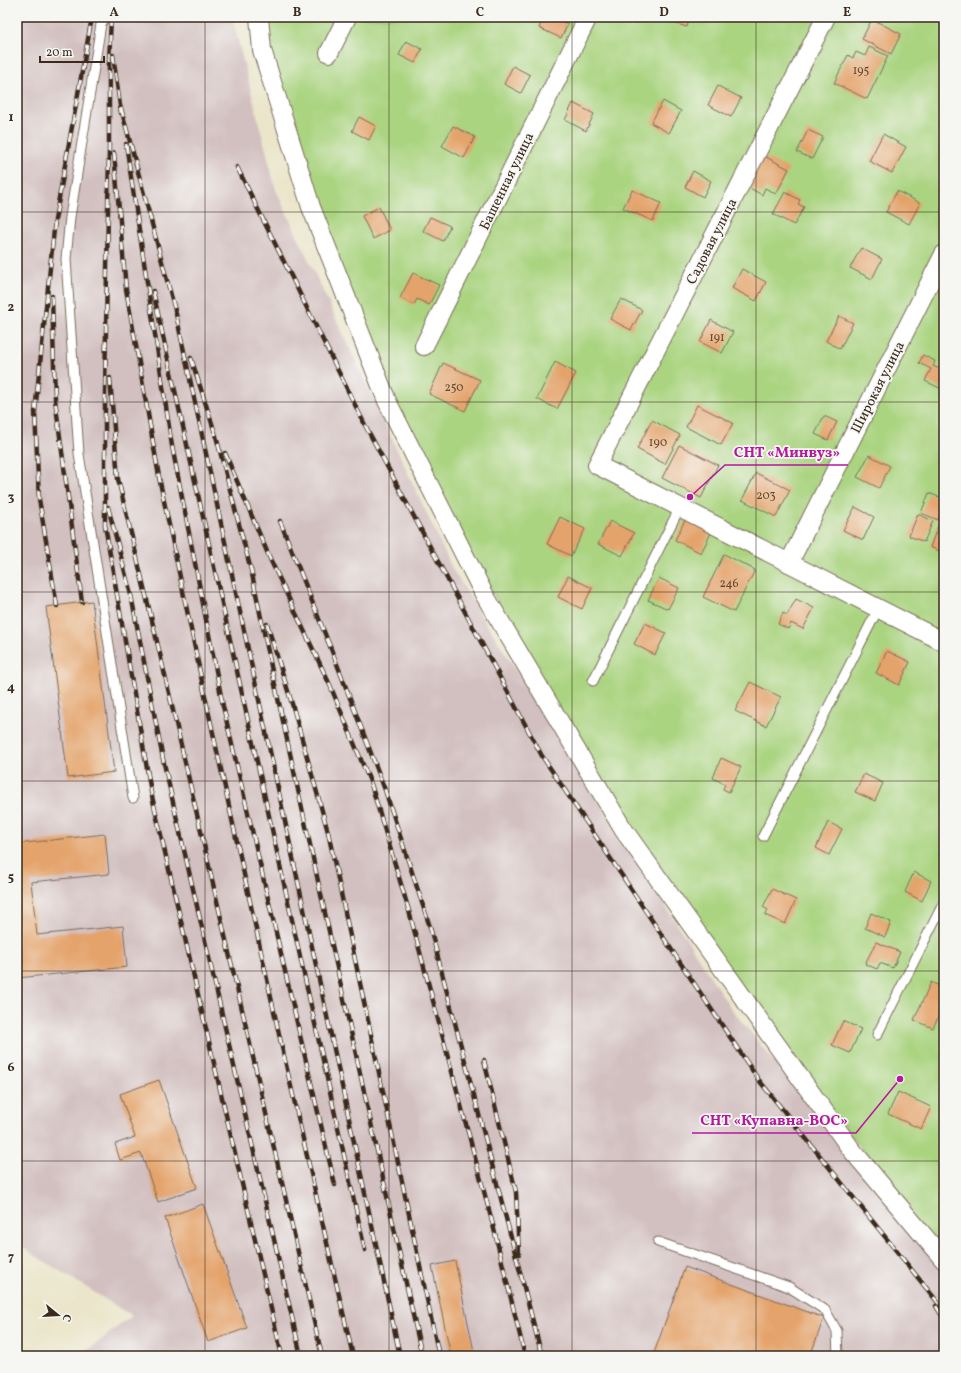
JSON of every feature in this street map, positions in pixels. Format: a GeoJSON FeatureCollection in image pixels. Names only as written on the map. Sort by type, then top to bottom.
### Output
{"type":"FeatureCollection","features":[{"type":"Feature","properties":{"kind":"street"},"geometry":{"type":"LineString","coordinates":[[259,17],[262,50],[311,207],[387,401],[484,594],[623,829],[851,1149],[943,1258]]}},
{"type":"Feature","properties":{"kind":"street"},"geometry":{"type":"LineString","coordinates":[[329,53],[347,17]]}},
{"type":"Feature","properties":{"kind":"street","name":"Башенная улица"},"geometry":{"type":"LineString","coordinates":[[424,346],[588,17]]}},
{"type":"Feature","properties":{"kind":"street","name":"Садовая улица"},"geometry":{"type":"LineString","coordinates":[[680,507],[597,465],[826,17]]}},
{"type":"Feature","properties":{"kind":"street","name":"Широкая улица"},"geometry":{"type":"LineString","coordinates":[[789,563],[944,254]]}},
{"type":"Feature","properties":{"kind":"street"},"geometry":{"type":"LineString","coordinates":[[680,507],[944,642]]}},
{"type":"Feature","properties":{"kind":"lane"},"geometry":{"type":"LineString","coordinates":[[105,17],[100,32],[70,216],[66,258],[79,454],[133,798]]}},
{"type":"Feature","properties":{"kind":"lane"},"geometry":{"type":"LineString","coordinates":[[593,681],[680,507]]}},
{"type":"Feature","properties":{"kind":"lane"},"geometry":{"type":"LineString","coordinates":[[763,836],[878,609]]}},
{"type":"Feature","properties":{"kind":"lane"},"geometry":{"type":"LineString","coordinates":[[877,1035],[944,902]]}},
{"type":"Feature","properties":{"kind":"lane"},"geometry":{"type":"LineString","coordinates":[[658,1242],[789,1287],[825,1310],[837,1331],[838,1356]]}},
{"type":"Feature","properties":{"kind":"shaded area"},"geometry":{"type":"Polygon","coordinates":[[[17,17],[232,17],[276,190],[454,572],[729,1006],[944,1270],[944,1356],[80,1356],[132,1316],[17,1244],[17,17]]]}},
{"type":"Feature","properties":{"kind":"green space"},"geometry":{"type":"Polygon","coordinates":[[[259,17],[944,17],[944,1260],[623,829],[387,401],[311,207],[259,17]]]}},
{"type":"Feature","properties":{"kind":"building"},"geometry":{"type":"Polygon","coordinates":[[[544,17],[553,17],[568,24],[561,38],[539,28],[544,17]]]}},
{"type":"Feature","properties":{"kind":"building"},"geometry":{"type":"Polygon","coordinates":[[[623,17],[639,17],[636,23],[623,17]]]}},
{"type":"Feature","properties":{"kind":"building"},"geometry":{"type":"Polygon","coordinates":[[[668,17],[690,17],[687,27],[667,21],[668,17]]]}},
{"type":"Feature","properties":{"kind":"building"},"geometry":{"type":"Polygon","coordinates":[[[872,19],[901,34],[891,54],[862,39],[872,19]]]}},
{"type":"Feature","properties":{"kind":"building"},"geometry":{"type":"Polygon","coordinates":[[[406,41],[422,49],[415,63],[399,55],[406,41]]]}},
{"type":"Feature","properties":{"kind":"building"},"geometry":{"type":"Polygon","coordinates":[[[869,47],[888,56],[867,99],[834,83],[848,55],[853,58],[856,52],[865,56],[869,47]]]}},
{"type":"Feature","properties":{"kind":"building"},"geometry":{"type":"Polygon","coordinates":[[[513,66],[530,75],[521,93],[504,84],[513,66]]]}},
{"type":"Feature","properties":{"kind":"building"},"geometry":{"type":"Polygon","coordinates":[[[718,86],[741,98],[731,117],[708,105],[718,86]]]}},
{"type":"Feature","properties":{"kind":"building"},"geometry":{"type":"Polygon","coordinates":[[[663,101],[681,111],[669,133],[651,123],[663,101]]]}},
{"type":"Feature","properties":{"kind":"building"},"geometry":{"type":"Polygon","coordinates":[[[573,103],[594,114],[586,131],[565,120],[573,103]]]}},
{"type":"Feature","properties":{"kind":"building"},"geometry":{"type":"Polygon","coordinates":[[[359,117],[376,126],[369,140],[352,131],[359,117]]]}},
{"type":"Feature","properties":{"kind":"building"},"geometry":{"type":"Polygon","coordinates":[[[453,126],[475,137],[464,158],[442,146],[453,126]]]}},
{"type":"Feature","properties":{"kind":"building"},"geometry":{"type":"Polygon","coordinates":[[[808,130],[823,137],[812,159],[797,152],[808,130]]]}},
{"type":"Feature","properties":{"kind":"building"},"geometry":{"type":"Polygon","coordinates":[[[883,134],[906,147],[892,173],[869,161],[883,134]]]}},
{"type":"Feature","properties":{"kind":"building"},"geometry":{"type":"Polygon","coordinates":[[[764,156],[789,169],[776,194],[765,188],[762,195],[748,187],[764,156]]]}},
{"type":"Feature","properties":{"kind":"building"},"geometry":{"type":"Polygon","coordinates":[[[693,171],[711,181],[703,197],[685,187],[693,171]]]}},
{"type":"Feature","properties":{"kind":"building"},"geometry":{"type":"Polygon","coordinates":[[[632,190],[661,203],[653,221],[623,208],[632,190]]]}},
{"type":"Feature","properties":{"kind":"building"},"geometry":{"type":"Polygon","coordinates":[[[897,191],[920,203],[909,224],[886,212],[897,191]]]}},
{"type":"Feature","properties":{"kind":"building"},"geometry":{"type":"Polygon","coordinates":[[[785,192],[800,200],[798,204],[804,207],[794,225],[773,214],[785,192]]]}},
{"type":"Feature","properties":{"kind":"building"},"geometry":{"type":"Polygon","coordinates":[[[379,207],[390,230],[373,239],[362,216],[379,207]]]}},
{"type":"Feature","properties":{"kind":"building"},"geometry":{"type":"Polygon","coordinates":[[[430,217],[450,226],[443,241],[423,231],[430,217]]]}},
{"type":"Feature","properties":{"kind":"building"},"geometry":{"type":"Polygon","coordinates":[[[861,248],[882,259],[872,279],[850,268],[861,248]]]}},
{"type":"Feature","properties":{"kind":"building"},"geometry":{"type":"Polygon","coordinates":[[[742,269],[766,282],[756,301],[732,288],[742,269]]]}},
{"type":"Feature","properties":{"kind":"building"},"geometry":{"type":"Polygon","coordinates":[[[413,273],[439,285],[429,305],[417,299],[414,305],[400,298],[413,273]]]}},
{"type":"Feature","properties":{"kind":"building"},"geometry":{"type":"Polygon","coordinates":[[[621,299],[642,310],[631,330],[610,319],[621,299]]]}},
{"type":"Feature","properties":{"kind":"building"},"geometry":{"type":"Polygon","coordinates":[[[839,316],[853,323],[840,349],[826,341],[839,316]]]}},
{"type":"Feature","properties":{"kind":"building"},"geometry":{"type":"Polygon","coordinates":[[[711,320],[733,332],[722,353],[700,342],[711,320]]]}},
{"type":"Feature","properties":{"kind":"building"},"geometry":{"type":"Polygon","coordinates":[[[923,355],[935,361],[933,366],[944,371],[944,390],[925,381],[931,369],[919,363],[923,355]]]}},
{"type":"Feature","properties":{"kind":"building"},"geometry":{"type":"Polygon","coordinates":[[[555,362],[576,373],[557,409],[537,399],[555,362]]]}},
{"type":"Feature","properties":{"kind":"building"},"geometry":{"type":"Polygon","coordinates":[[[443,363],[480,380],[465,411],[429,394],[443,363]]]}},
{"type":"Feature","properties":{"kind":"building"},"geometry":{"type":"Polygon","coordinates":[[[697,405],[733,423],[721,445],[686,427],[697,405]]]}},
{"type":"Feature","properties":{"kind":"building"},"geometry":{"type":"Polygon","coordinates":[[[824,416],[837,422],[828,440],[815,434],[824,416]]]}},
{"type":"Feature","properties":{"kind":"building"},"geometry":{"type":"Polygon","coordinates":[[[652,420],[680,435],[665,464],[637,449],[652,420]]]}},
{"type":"Feature","properties":{"kind":"building"},"geometry":{"type":"Polygon","coordinates":[[[679,445],[718,465],[701,498],[662,478],[679,445]]]}},
{"type":"Feature","properties":{"kind":"building"},"geometry":{"type":"Polygon","coordinates":[[[869,455],[890,466],[879,488],[857,477],[869,455]]]}},
{"type":"Feature","properties":{"kind":"building"},"geometry":{"type":"Polygon","coordinates":[[[756,473],[790,490],[776,517],[742,500],[756,473]]]}},
{"type":"Feature","properties":{"kind":"building"},"geometry":{"type":"Polygon","coordinates":[[[929,493],[944,499],[944,506],[938,520],[921,513],[929,493]]]}},
{"type":"Feature","properties":{"kind":"building"},"geometry":{"type":"Polygon","coordinates":[[[855,507],[874,517],[863,540],[843,530],[855,507]]]}},
{"type":"Feature","properties":{"kind":"building"},"geometry":{"type":"Polygon","coordinates":[[[918,514],[933,521],[924,542],[909,536],[918,514]]]}},
{"type":"Feature","properties":{"kind":"building"},"geometry":{"type":"Polygon","coordinates":[[[560,517],[585,529],[571,556],[547,544],[560,517]]]}},
{"type":"Feature","properties":{"kind":"building"},"geometry":{"type":"Polygon","coordinates":[[[686,518],[712,531],[701,553],[675,540],[686,518]]]}},
{"type":"Feature","properties":{"kind":"building"},"geometry":{"type":"Polygon","coordinates":[[[610,521],[634,533],[622,556],[598,544],[610,521]]]}},
{"type":"Feature","properties":{"kind":"building"},"geometry":{"type":"Polygon","coordinates":[[[939,523],[944,525],[944,553],[930,547],[939,523]]]}},
{"type":"Feature","properties":{"kind":"building"},"geometry":{"type":"Polygon","coordinates":[[[724,554],[755,570],[734,612],[703,597],[724,554]]]}},
{"type":"Feature","properties":{"kind":"building"},"geometry":{"type":"Polygon","coordinates":[[[568,576],[592,588],[582,609],[558,597],[568,576]]]}},
{"type":"Feature","properties":{"kind":"building"},"geometry":{"type":"Polygon","coordinates":[[[659,578],[679,588],[668,609],[648,600],[659,578]]]}},
{"type":"Feature","properties":{"kind":"building"},"geometry":{"type":"Polygon","coordinates":[[[796,599],[814,608],[803,629],[791,623],[788,629],[778,624],[783,613],[787,615],[796,599]]]}},
{"type":"Feature","properties":{"kind":"building"},"geometry":{"type":"Polygon","coordinates":[[[92,601],[114,772],[68,778],[46,607],[92,601]]]}},
{"type":"Feature","properties":{"kind":"building"},"geometry":{"type":"Polygon","coordinates":[[[645,623],[666,633],[655,655],[634,644],[645,623]]]}},
{"type":"Feature","properties":{"kind":"building"},"geometry":{"type":"Polygon","coordinates":[[[887,651],[910,662],[899,685],[876,673],[887,651]]]}},
{"type":"Feature","properties":{"kind":"building"},"geometry":{"type":"Polygon","coordinates":[[[750,682],[781,697],[766,726],[735,711],[750,682]]]}},
{"type":"Feature","properties":{"kind":"building"},"geometry":{"type":"Polygon","coordinates":[[[721,758],[741,767],[729,792],[723,789],[725,784],[713,778],[721,758]]]}},
{"type":"Feature","properties":{"kind":"building"},"geometry":{"type":"Polygon","coordinates":[[[864,774],[883,783],[875,801],[855,792],[864,774]]]}},
{"type":"Feature","properties":{"kind":"building"},"geometry":{"type":"Polygon","coordinates":[[[828,822],[842,829],[829,855],[816,848],[828,822]]]}},
{"type":"Feature","properties":{"kind":"building"},"geometry":{"type":"Polygon","coordinates":[[[105,834],[109,874],[31,882],[37,935],[123,926],[127,967],[17,978],[17,844],[105,834]]]}},
{"type":"Feature","properties":{"kind":"building"},"geometry":{"type":"Polygon","coordinates":[[[914,872],[931,881],[922,901],[905,892],[914,872]]]}},
{"type":"Feature","properties":{"kind":"building"},"geometry":{"type":"Polygon","coordinates":[[[772,889],[796,900],[785,924],[765,915],[768,910],[763,907],[772,889]]]}},
{"type":"Feature","properties":{"kind":"building"},"geometry":{"type":"Polygon","coordinates":[[[871,913],[891,922],[885,937],[865,928],[871,913]]]}},
{"type":"Feature","properties":{"kind":"building"},"geometry":{"type":"Polygon","coordinates":[[[876,942],[900,952],[893,968],[880,963],[877,969],[865,964],[876,942]]]}},
{"type":"Feature","properties":{"kind":"building"},"geometry":{"type":"Polygon","coordinates":[[[931,982],[944,988],[944,1005],[933,1028],[914,1020],[931,982]]]}},
{"type":"Feature","properties":{"kind":"building"},"geometry":{"type":"Polygon","coordinates":[[[843,1021],[861,1029],[850,1053],[832,1045],[843,1021]]]}},
{"type":"Feature","properties":{"kind":"building"},"geometry":{"type":"Polygon","coordinates":[[[159,1080],[197,1188],[158,1202],[141,1153],[120,1160],[115,1144],[135,1137],[120,1094],[159,1080]]]}},
{"type":"Feature","properties":{"kind":"building"},"geometry":{"type":"Polygon","coordinates":[[[898,1092],[931,1107],[921,1129],[888,1114],[898,1092]]]}},
{"type":"Feature","properties":{"kind":"building"},"geometry":{"type":"Polygon","coordinates":[[[203,1204],[247,1328],[208,1342],[165,1218],[203,1204]]]}},
{"type":"Feature","properties":{"kind":"building"},"geometry":{"type":"Polygon","coordinates":[[[455,1261],[475,1356],[451,1356],[432,1266],[455,1261]]]}},
{"type":"Feature","properties":{"kind":"building"},"geometry":{"type":"Polygon","coordinates":[[[685,1267],[824,1318],[810,1356],[653,1356],[685,1267]]]}},
{"type":"Feature","properties":{"kind":"railway"},"geometry":{"type":"LineString","coordinates":[[57,606],[39,499],[35,412],[55,220],[92,17]]}},
{"type":"Feature","properties":{"kind":"railway"},"geometry":{"type":"LineString","coordinates":[[111,17],[109,62],[105,392],[105,525],[151,792],[282,1356]]}},
{"type":"Feature","properties":{"kind":"railway"},"geometry":{"type":"LineString","coordinates":[[113,55],[121,113]]}},
{"type":"Feature","properties":{"kind":"railway"},"geometry":{"type":"LineString","coordinates":[[121,108],[176,314],[400,1356]]}},
{"type":"Feature","properties":{"kind":"railway"},"geometry":{"type":"LineString","coordinates":[[126,144],[172,446],[223,706],[335,1185]]}},
{"type":"Feature","properties":{"kind":"railway"},"geometry":{"type":"LineString","coordinates":[[114,153],[126,289],[160,482],[281,1043],[353,1356]]}},
{"type":"Feature","properties":{"kind":"railway"},"geometry":{"type":"LineString","coordinates":[[237,167],[365,425],[542,756],[758,1079],[944,1310]]}},
{"type":"Feature","properties":{"kind":"railway"},"geometry":{"type":"LineString","coordinates":[[153,291],[365,1250]]}},
{"type":"Feature","properties":{"kind":"railway"},"geometry":{"type":"LineString","coordinates":[[52,296],[55,399],[82,602]]}},
{"type":"Feature","properties":{"kind":"railway"},"geometry":{"type":"LineString","coordinates":[[191,358],[216,436],[252,574],[422,1356]]}},
{"type":"Feature","properties":{"kind":"railway"},"geometry":{"type":"LineString","coordinates":[[110,378],[118,479],[160,654],[322,1356]]}},
{"type":"Feature","properties":{"kind":"railway"},"geometry":{"type":"LineString","coordinates":[[225,453],[271,561],[330,685],[371,784],[409,911],[493,1225],[525,1356]]}},
{"type":"Feature","properties":{"kind":"railway"},"geometry":{"type":"LineString","coordinates":[[108,507],[131,595],[163,759],[301,1356]]}},
{"type":"Feature","properties":{"kind":"railway"},"geometry":{"type":"LineString","coordinates":[[280,521],[385,790],[430,927],[542,1356]]}},
{"type":"Feature","properties":{"kind":"railway"},"geometry":{"type":"LineString","coordinates":[[267,624],[293,707],[328,832],[439,1356]]}},
{"type":"Feature","properties":{"kind":"railway"},"geometry":{"type":"LineString","coordinates":[[484,1060],[516,1192],[519,1254]]}},
{"type":"Feature","properties":{"kind":"railway"},"geometry":{"type":"LineString","coordinates":[[936,1306],[944,1319]]}},
{"type":"Feature","properties":{"kind":"place","name":"СНТ «Минвуз»"},"geometry":{"type":"Point","coordinates":[690,497]}},
{"type":"Feature","properties":{"kind":"place","name":"СНТ «Купавна-ВОС»"},"geometry":{"type":"Point","coordinates":[900,1079]}}]}
